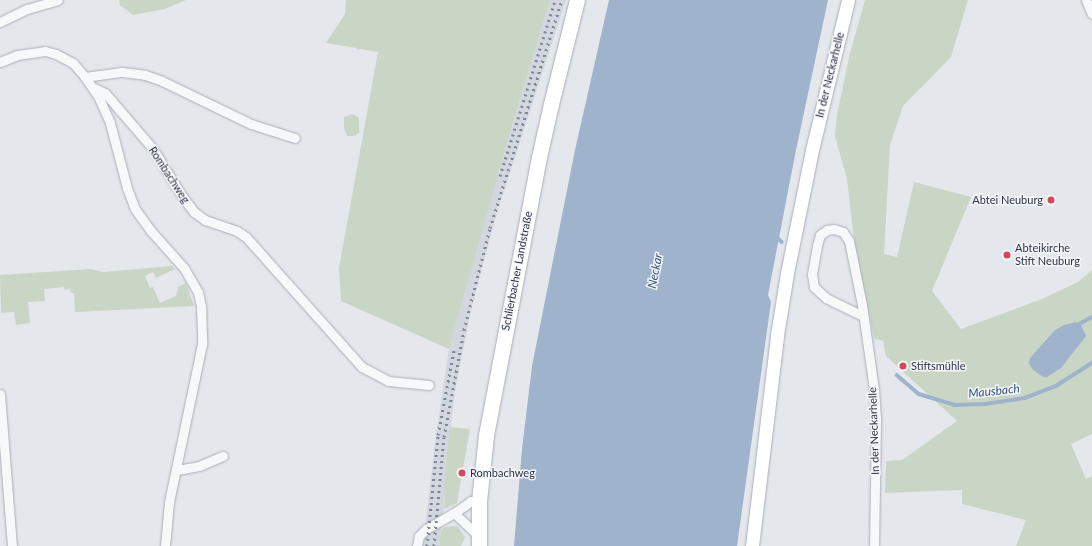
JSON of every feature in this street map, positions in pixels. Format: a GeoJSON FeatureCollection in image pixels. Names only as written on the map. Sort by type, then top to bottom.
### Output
{"type":"FeatureCollection","features":[{"type":"Feature","properties":{"kind":"main road","name":"Schlierbacher Landstraße"},"geometry":{"type":"LineString","coordinates":[[479,541],[479,501],[486,435],[519,254],[551,104],[578,0]]}},
{"type":"Feature","properties":{"kind":"main road","name":"In der Neckarhelle"},"geometry":{"type":"LineString","coordinates":[[752,546],[777,335],[787,273],[812,150],[848,0]]}},
{"type":"Feature","properties":{"kind":"street"},"geometry":{"type":"LineString","coordinates":[[0,22],[27,9],[58,0]]}},
{"type":"Feature","properties":{"kind":"street"},"geometry":{"type":"LineString","coordinates":[[1086,0],[1092,14]]}},
{"type":"Feature","properties":{"kind":"street","name":"Rombachweg"},"geometry":{"type":"LineString","coordinates":[[0,62],[31,52],[45,52],[56,54],[73,63],[92,87],[105,93],[153,149],[182,196],[194,212],[205,220],[237,231],[246,237],[362,367],[388,381],[429,385]]}},
{"type":"Feature","properties":{"kind":"street"},"geometry":{"type":"LineString","coordinates":[[85,77],[122,72],[145,75],[162,81],[251,124],[295,138]]}},
{"type":"Feature","properties":{"kind":"street"},"geometry":{"type":"LineString","coordinates":[[92,87],[110,123],[127,188],[135,209],[150,230],[187,272],[196,287],[200,301],[202,344],[169,502],[164,546]]}},
{"type":"Feature","properties":{"kind":"street","name":"In der Neckarhelle"},"geometry":{"type":"LineString","coordinates":[[862,316],[826,298],[816,291],[812,284],[813,265],[820,236],[830,229],[843,232],[849,241],[862,316],[874,389],[874,546]]}},
{"type":"Feature","properties":{"kind":"street"},"geometry":{"type":"LineString","coordinates":[[0,394],[12,546]]}},
{"type":"Feature","properties":{"kind":"street"},"geometry":{"type":"LineString","coordinates":[[176,470],[199,466],[223,456]]}},
{"type":"Feature","properties":{"kind":"street"},"geometry":{"type":"LineString","coordinates":[[417,546],[422,532],[471,501],[479,501]]}},
{"type":"Feature","properties":{"kind":"street"},"geometry":{"type":"LineString","coordinates":[[454,513],[479,541]]}},
{"type":"Feature","properties":{"kind":"shaded area"},"geometry":{"type":"Polygon","coordinates":[[[550,0],[566,0],[495,219],[471,310],[455,391],[443,494],[445,498],[439,546],[423,546],[436,435],[449,349],[489,204],[550,0]]]}},
{"type":"Feature","properties":{"kind":"green space"},"geometry":{"type":"Polygon","coordinates":[[[119,0],[186,0],[165,9],[133,15],[120,5],[119,0]]]}},
{"type":"Feature","properties":{"kind":"green space"},"geometry":{"type":"Polygon","coordinates":[[[346,0],[550,0],[507,143],[449,349],[341,301],[339,268],[378,52],[358,50],[356,48],[326,43],[345,14],[346,0]]]}},
{"type":"Feature","properties":{"kind":"green space"},"geometry":{"type":"Polygon","coordinates":[[[865,0],[968,0],[951,57],[903,106],[890,145],[884,254],[897,257],[914,182],[971,197],[932,291],[961,329],[1042,299],[1078,282],[1092,270],[1092,434],[1071,444],[1086,479],[1092,476],[1092,546],[1016,546],[1026,520],[962,504],[962,490],[885,493],[886,461],[902,460],[957,421],[886,356],[883,341],[874,338],[854,240],[847,179],[835,136],[837,115],[850,53],[865,0]]]}},
{"type":"Feature","properties":{"kind":"green space"},"geometry":{"type":"Polygon","coordinates":[[[353,114],[359,118],[359,133],[353,136],[347,136],[344,128],[344,117],[353,114]]]}},
{"type":"Feature","properties":{"kind":"green space"},"geometry":{"type":"Polygon","coordinates":[[[172,266],[175,269],[156,278],[153,272],[145,276],[150,288],[153,287],[160,303],[176,296],[178,287],[186,283],[194,306],[75,312],[74,293],[71,293],[70,289],[65,290],[64,287],[44,289],[45,301],[28,302],[30,323],[16,325],[14,312],[1,313],[0,275],[91,269],[103,272],[172,266]]]}},
{"type":"Feature","properties":{"kind":"green space"},"geometry":{"type":"Polygon","coordinates":[[[450,427],[470,429],[457,503],[444,509],[445,498],[443,494],[450,427]]]}},
{"type":"Feature","properties":{"kind":"green space"},"geometry":{"type":"Polygon","coordinates":[[[445,527],[458,527],[465,537],[461,546],[439,546],[441,530],[445,527]]]}},
{"type":"Feature","properties":{"kind":"water","name":"Neckar"},"geometry":{"type":"Polygon","coordinates":[[[609,0],[828,0],[796,150],[768,295],[771,302],[737,546],[514,546],[522,449],[532,366],[575,150],[609,0]]]}},
{"type":"Feature","properties":{"kind":"water"},"geometry":{"type":"Polygon","coordinates":[[[1076,322],[1081,325],[1086,336],[1061,368],[1047,377],[1043,377],[1032,369],[1029,363],[1030,358],[1055,330],[1064,325],[1076,322]]]}},
{"type":"Feature","properties":{"kind":"waterway","name":"Mausbach"},"geometry":{"type":"LineString","coordinates":[[779,239],[782,242]]}},
{"type":"Feature","properties":{"kind":"waterway"},"geometry":{"type":"LineString","coordinates":[[1079,324],[1092,317]]}},
{"type":"Feature","properties":{"kind":"waterway","name":"Mausbach"},"geometry":{"type":"LineString","coordinates":[[897,375],[919,394],[954,405],[985,404],[1025,398],[1056,386],[1092,363]]}},
{"type":"Feature","properties":{"kind":"railway"},"geometry":{"type":"LineString","coordinates":[[500,176],[555,0]]}},
{"type":"Feature","properties":{"kind":"railway"},"geometry":{"type":"LineString","coordinates":[[434,546],[444,437],[464,330],[490,228],[562,0]]}},
{"type":"Feature","properties":{"kind":"railway"},"geometry":{"type":"LineString","coordinates":[[427,546],[438,435],[454,350]]}},
{"type":"Feature","properties":{"kind":"place","name":"Abtei Neuburg"},"geometry":{"type":"Point","coordinates":[1051,200]}},
{"type":"Feature","properties":{"kind":"place","name":"Abteikirche Stift Neuburg"},"geometry":{"type":"Point","coordinates":[1007,255]}},
{"type":"Feature","properties":{"kind":"place","name":"Stiftsmühle"},"geometry":{"type":"Point","coordinates":[903,366]}},
{"type":"Feature","properties":{"kind":"place","name":"Rombachweg"},"geometry":{"type":"Point","coordinates":[462,473]}}]}
